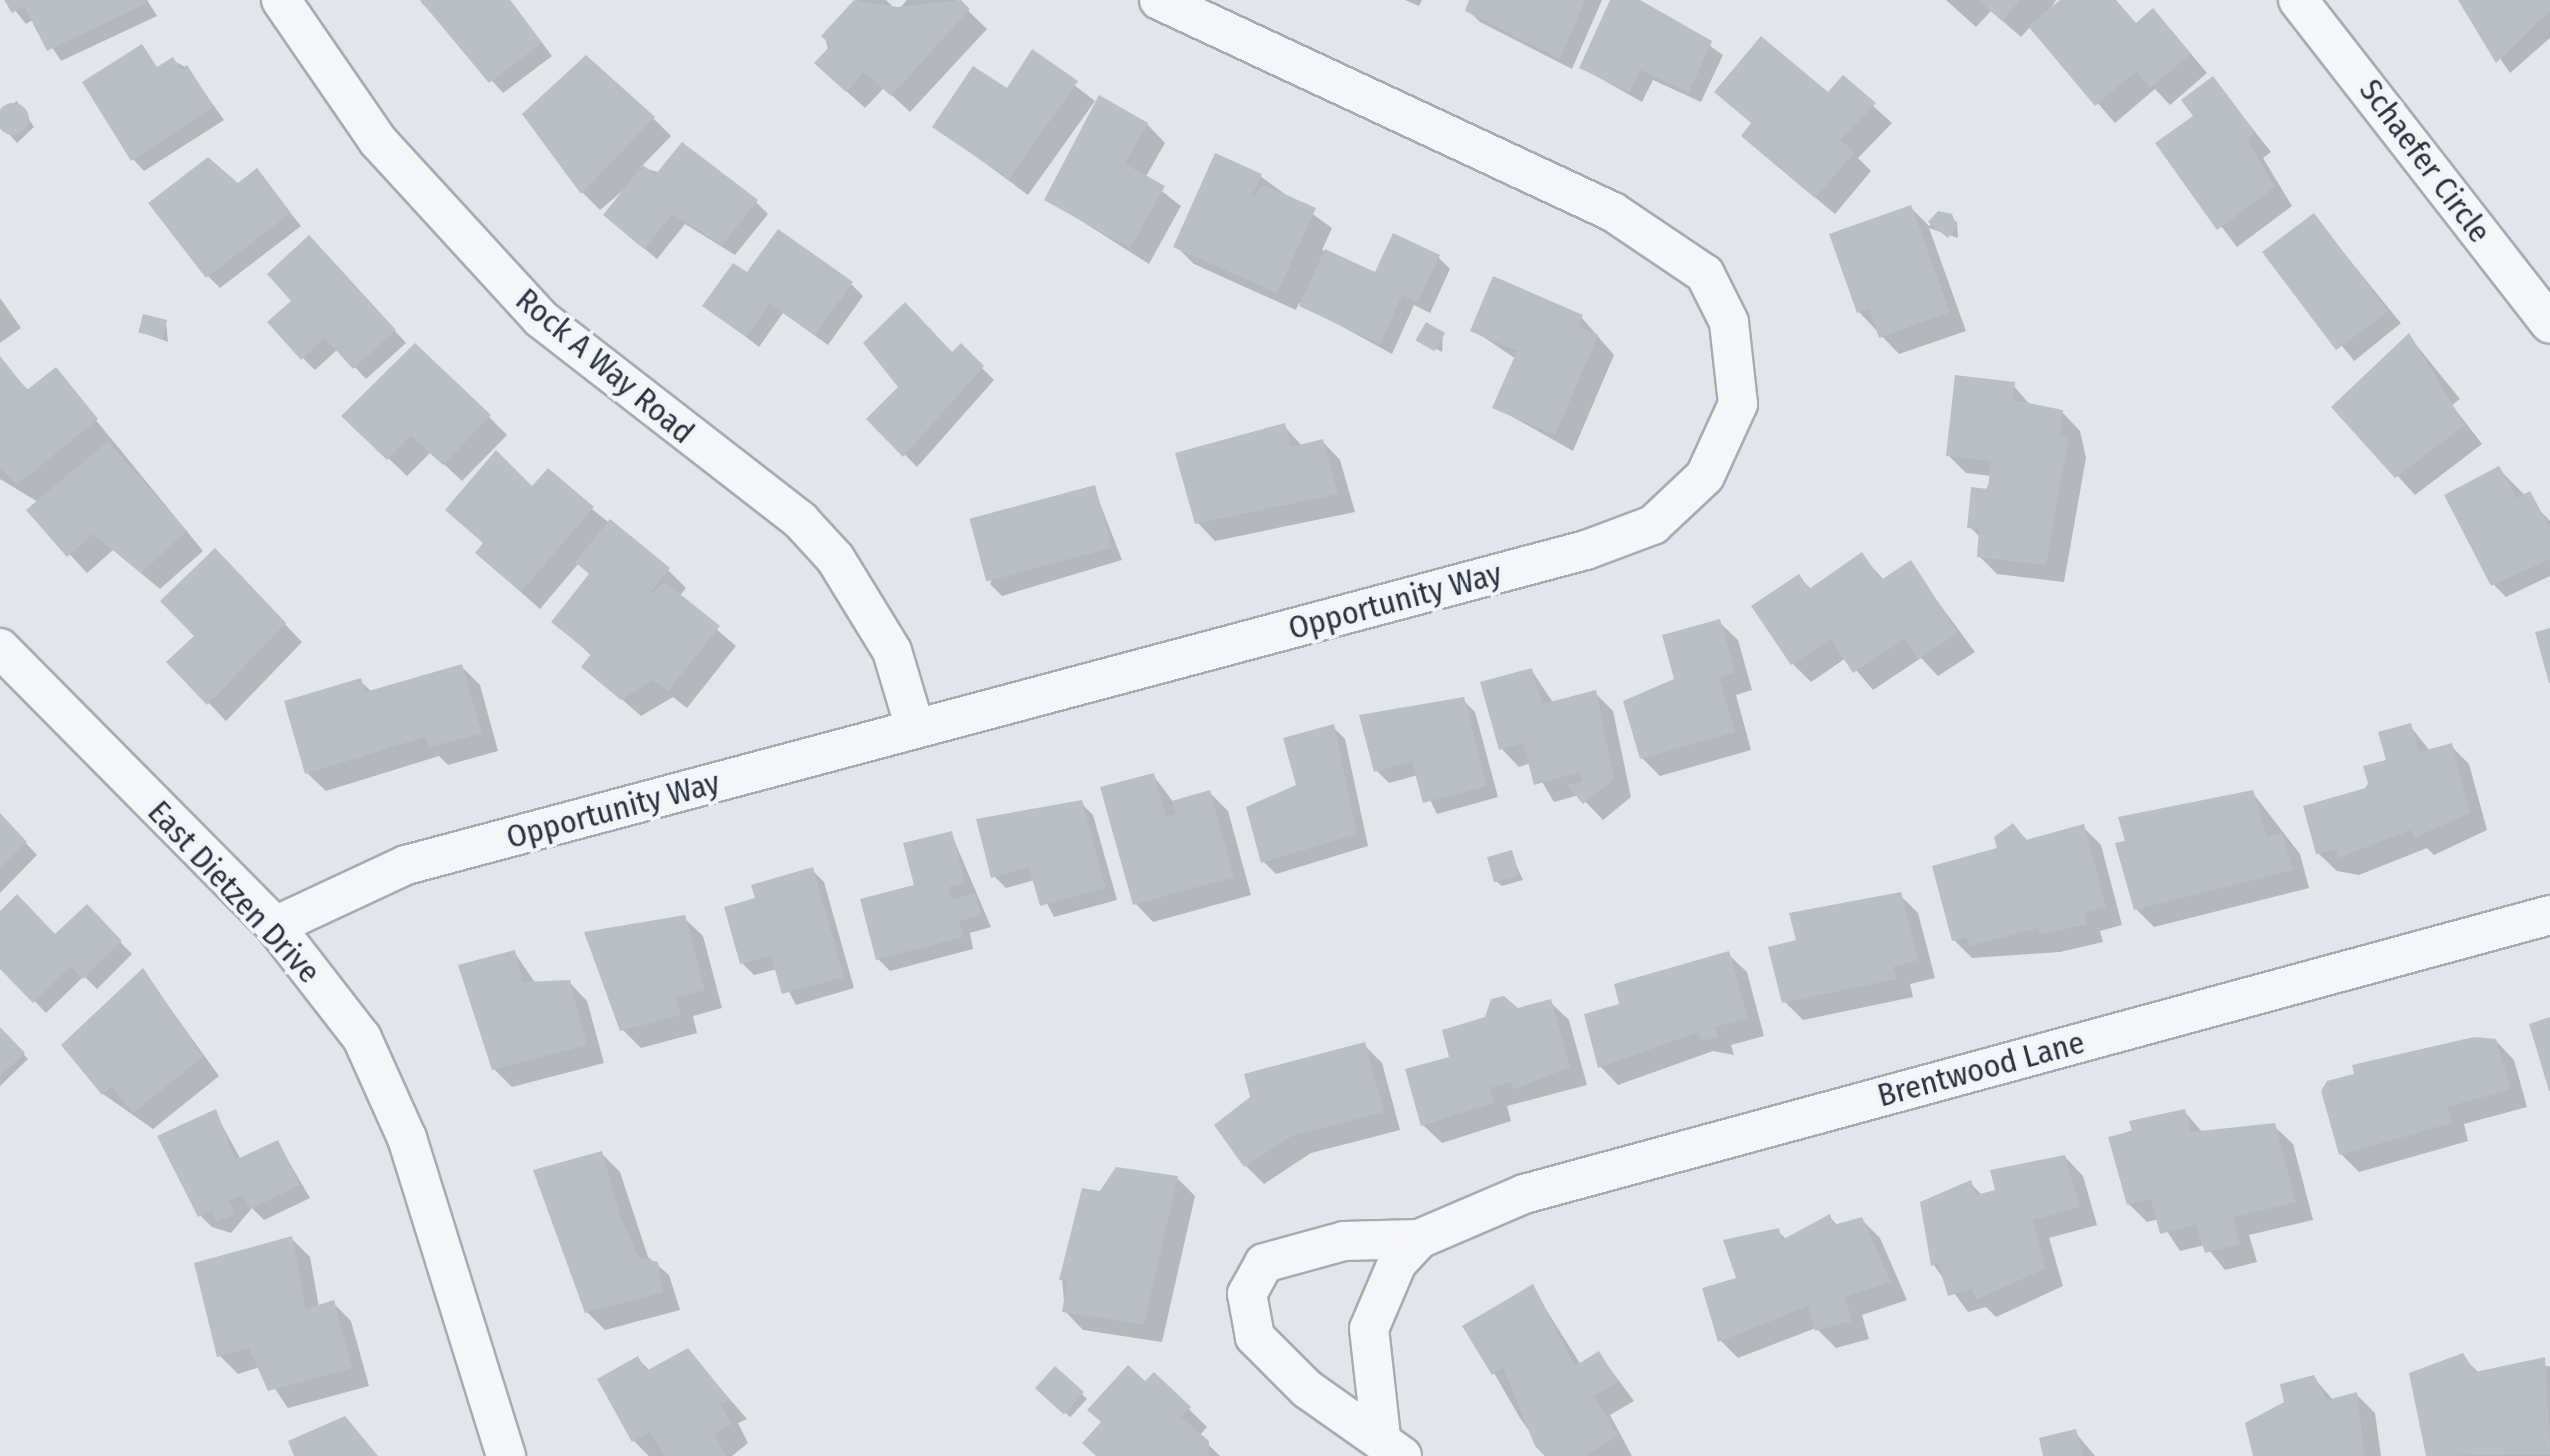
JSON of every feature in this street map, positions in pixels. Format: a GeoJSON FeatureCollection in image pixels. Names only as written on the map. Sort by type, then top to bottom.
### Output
{"type":"FeatureCollection","features":[{"type":"Feature","properties":{"kind":"street","name":"Rock A Way Road"},"geometry":{"type":"LineString","coordinates":[[281,0],[378,140],[541,318],[800,520],[835,558],[892,651],[915,728]]}},
{"type":"Feature","properties":{"kind":"street","name":"Opportunity Way"},"geometry":{"type":"LineString","coordinates":[[274,926],[406,866],[1622,538],[1678,504],[1728,438],[1738,404],[1728,322],[1705,274],[1666,243],[1158,0]]}},
{"type":"Feature","properties":{"kind":"street","name":"Schaefer Circle"},"geometry":{"type":"LineString","coordinates":[[2298,0],[2550,324]]}},
{"type":"Feature","properties":{"kind":"street","name":"East Dietzen Drive"},"geometry":{"type":"LineString","coordinates":[[0,648],[274,926],[362,1038],[390,1092],[506,1456]]}},
{"type":"Feature","properties":{"kind":"street","name":"Brentwood Lane"},"geometry":{"type":"LineString","coordinates":[[1392,1446],[1308,1390],[1255,1338],[1247,1294],[1264,1263],[1295,1252],[1419,1240],[1524,1194],[2550,915]]}},
{"type":"Feature","properties":{"kind":"street","name":"Brentwood Lane"},"geometry":{"type":"LineString","coordinates":[[1392,1446],[1369,1329],[1397,1263],[1419,1240]]}},
{"type":"Feature","properties":{"kind":"building"},"geometry":{"type":"Polygon","coordinates":[[[4,0],[147,3],[47,51],[24,6],[12,13],[4,0]]]}},
{"type":"Feature","properties":{"kind":"building"},"geometry":{"type":"Polygon","coordinates":[[[420,0],[510,0],[542,43],[489,83],[420,0]]]}},
{"type":"Feature","properties":{"kind":"building"},"geometry":{"type":"Polygon","coordinates":[[[854,0],[897,7],[961,0],[970,9],[891,96],[864,72],[846,92],[814,63],[831,45],[821,36],[854,0]]]}},
{"type":"Feature","properties":{"kind":"building"},"geometry":{"type":"Polygon","coordinates":[[[1469,0],[1585,0],[1560,59],[1465,11],[1469,0]]]}},
{"type":"Feature","properties":{"kind":"building"},"geometry":{"type":"Polygon","coordinates":[[[1610,0],[1640,0],[1712,41],[1689,92],[1640,70],[1630,92],[1579,68],[1610,0]]]}},
{"type":"Feature","properties":{"kind":"building"},"geometry":{"type":"Polygon","coordinates":[[[1978,0],[2020,0],[2002,21],[1978,0]]]}},
{"type":"Feature","properties":{"kind":"building"},"geometry":{"type":"Polygon","coordinates":[[[2060,0],[2116,0],[2136,23],[2153,8],[2191,54],[2150,88],[2137,71],[2095,106],[2028,26],[2060,0]]]}},
{"type":"Feature","properties":{"kind":"building"},"geometry":{"type":"Polygon","coordinates":[[[2458,0],[2550,0],[2550,11],[2496,63],[2458,0]]]}},
{"type":"Feature","properties":{"kind":"building"},"geometry":{"type":"Polygon","coordinates":[[[1761,36],[1828,92],[1843,75],[1876,103],[1840,140],[1855,152],[1815,198],[1741,136],[1751,123],[1714,92],[1761,36]]]}},
{"type":"Feature","properties":{"kind":"building"},"geometry":{"type":"Polygon","coordinates":[[[142,44],[157,67],[173,57],[181,70],[187,65],[214,107],[131,161],[82,82],[142,44]]]}},
{"type":"Feature","properties":{"kind":"building"},"geometry":{"type":"Polygon","coordinates":[[[1032,49],[1078,81],[1009,179],[932,127],[973,66],[1007,88],[1032,49]]]}},
{"type":"Feature","properties":{"kind":"building"},"geometry":{"type":"Polygon","coordinates":[[[586,55],[655,117],[581,194],[522,114],[586,55]]]}},
{"type":"Feature","properties":{"kind":"building"},"geometry":{"type":"Polygon","coordinates":[[[2213,76],[2255,132],[2247,139],[2275,187],[2217,230],[2155,143],[2193,116],[2181,100],[2213,76]]]}},
{"type":"Feature","properties":{"kind":"building"},"geometry":{"type":"Polygon","coordinates":[[[1099,95],[1148,123],[1125,164],[1165,186],[1130,248],[1044,200],[1099,95]]]}},
{"type":"Feature","properties":{"kind":"building"},"geometry":{"type":"Polygon","coordinates":[[[13,103],[25,107],[29,119],[25,131],[13,135],[1,131],[-3,119],[1,107],[13,103]]]}},
{"type":"Feature","properties":{"kind":"building"},"geometry":{"type":"Polygon","coordinates":[[[682,142],[758,200],[722,245],[672,214],[644,249],[603,215],[643,165],[655,175],[682,142]]]}},
{"type":"Feature","properties":{"kind":"building"},"geometry":{"type":"Polygon","coordinates":[[[1215,153],[1262,174],[1251,199],[1264,185],[1316,208],[1277,293],[1173,247],[1215,153]]]}},
{"type":"Feature","properties":{"kind":"building"},"geometry":{"type":"Polygon","coordinates":[[[208,157],[238,183],[257,168],[291,213],[206,278],[148,203],[208,157]]]}},
{"type":"Feature","properties":{"kind":"building"},"geometry":{"type":"Polygon","coordinates":[[[1911,205],[1950,312],[1879,338],[1869,309],[1857,313],[1829,234],[1911,205]]]}},
{"type":"Feature","properties":{"kind":"building"},"geometry":{"type":"Polygon","coordinates":[[[1938,211],[1952,214],[1957,227],[1948,238],[1928,222],[1938,211]]]}},
{"type":"Feature","properties":{"kind":"building"},"geometry":{"type":"Polygon","coordinates":[[[2314,213],[2388,311],[2336,350],[2262,252],[2314,213]]]}},
{"type":"Feature","properties":{"kind":"building"},"geometry":{"type":"Polygon","coordinates":[[[778,229],[853,282],[815,335],[770,303],[746,337],[702,306],[733,263],[747,272],[778,229]]]}},
{"type":"Feature","properties":{"kind":"building"},"geometry":{"type":"Polygon","coordinates":[[[1393,233],[1440,255],[1418,302],[1402,295],[1380,344],[1299,306],[1325,249],[1375,272],[1393,233]]]}},
{"type":"Feature","properties":{"kind":"building"},"geometry":{"type":"Polygon","coordinates":[[[309,235],[396,330],[353,369],[325,338],[301,360],[267,322],[291,301],[267,274],[309,235]]]}},
{"type":"Feature","properties":{"kind":"building"},"geometry":{"type":"Polygon","coordinates":[[[1493,276],[1583,315],[1578,326],[1598,335],[1555,435],[1492,408],[1517,351],[1470,331],[1493,276]]]}},
{"type":"Feature","properties":{"kind":"building"},"geometry":{"type":"Polygon","coordinates":[[[905,302],[952,352],[961,343],[984,366],[903,457],[866,419],[898,387],[863,343],[905,302]]]}},
{"type":"Feature","properties":{"kind":"building"},"geometry":{"type":"Polygon","coordinates":[[[143,314],[167,320],[163,338],[138,332],[143,314]]]}},
{"type":"Feature","properties":{"kind":"building"},"geometry":{"type":"Polygon","coordinates":[[[1426,322],[1445,333],[1435,351],[1416,340],[1426,322]]]}},
{"type":"Feature","properties":{"kind":"building"},"geometry":{"type":"Polygon","coordinates":[[[2409,333],[2465,425],[2395,478],[2331,407],[2409,333]]]}},
{"type":"Feature","properties":{"kind":"building"},"geometry":{"type":"Polygon","coordinates":[[[415,343],[491,415],[443,465],[411,436],[387,460],[341,416],[415,343]]]}},
{"type":"Feature","properties":{"kind":"building"},"geometry":{"type":"Polygon","coordinates":[[[0,356],[27,390],[56,367],[98,419],[17,485],[0,468],[0,356]]]}},
{"type":"Feature","properties":{"kind":"building"},"geometry":{"type":"Polygon","coordinates":[[[1955,375],[2015,382],[2013,400],[2063,410],[2060,436],[2069,437],[2046,565],[1977,557],[1979,529],[1967,528],[1971,487],[1988,489],[1991,461],[1946,456],[1955,375]]]}},
{"type":"Feature","properties":{"kind":"building"},"geometry":{"type":"Polygon","coordinates":[[[1285,423],[1291,447],[1323,439],[1338,494],[1195,524],[1175,453],[1285,423]]]}},
{"type":"Feature","properties":{"kind":"building"},"geometry":{"type":"Polygon","coordinates":[[[108,441],[187,531],[141,573],[93,534],[67,557],[26,510],[108,441]]]}},
{"type":"Feature","properties":{"kind":"building"},"geometry":{"type":"Polygon","coordinates":[[[496,450],[532,486],[548,468],[594,507],[521,592],[475,553],[483,543],[445,510],[496,450]]]}},
{"type":"Feature","properties":{"kind":"building"},"geometry":{"type":"Polygon","coordinates":[[[2499,466],[2517,498],[2530,491],[2550,528],[2550,559],[2491,586],[2444,495],[2499,466]]]}},
{"type":"Feature","properties":{"kind":"building"},"geometry":{"type":"Polygon","coordinates":[[[1095,485],[1112,548],[986,581],[969,519],[1095,485]]]}},
{"type":"Feature","properties":{"kind":"building"},"geometry":{"type":"Polygon","coordinates":[[[610,519],[670,568],[648,596],[665,582],[720,626],[668,691],[653,680],[621,700],[581,667],[591,654],[551,622],[589,574],[575,562],[610,519]]]}},
{"type":"Feature","properties":{"kind":"building"},"geometry":{"type":"Polygon","coordinates":[[[215,548],[286,623],[207,705],[166,662],[194,636],[160,601],[215,548]]]}},
{"type":"Feature","properties":{"kind":"building"},"geometry":{"type":"Polygon","coordinates":[[[1862,552],[1881,580],[1911,560],[1958,633],[1918,659],[1905,639],[1853,673],[1831,639],[1791,665],[1751,606],[1799,574],[1809,589],[1862,552]]]}},
{"type":"Feature","properties":{"kind":"building"},"geometry":{"type":"Polygon","coordinates":[[[1720,619],[1735,672],[1719,677],[1735,732],[1640,759],[1623,701],[1674,679],[1662,635],[1720,619]]]}},
{"type":"Feature","properties":{"kind":"building"},"geometry":{"type":"Polygon","coordinates":[[[2550,628],[2550,683],[2549,683],[2535,632],[2550,628]]]}},
{"type":"Feature","properties":{"kind":"building"},"geometry":{"type":"Polygon","coordinates":[[[462,664],[482,733],[428,748],[425,737],[305,774],[284,701],[361,678],[365,692],[462,664]]]}},
{"type":"Feature","properties":{"kind":"building"},"geometry":{"type":"Polygon","coordinates":[[[1532,668],[1542,704],[1596,690],[1614,779],[1583,804],[1567,785],[1583,782],[1580,772],[1534,785],[1523,743],[1499,750],[1480,682],[1532,668]]]}},
{"type":"Feature","properties":{"kind":"building"},"geometry":{"type":"Polygon","coordinates":[[[1464,697],[1487,786],[1423,803],[1412,762],[1374,772],[1359,715],[1464,697]]]}},
{"type":"Feature","properties":{"kind":"building"},"geometry":{"type":"Polygon","coordinates":[[[2411,723],[2419,752],[2452,743],[2470,813],[2414,838],[2411,830],[2338,858],[2336,849],[2316,854],[2303,806],[2369,787],[2363,766],[2386,760],[2378,732],[2411,723]]]}},
{"type":"Feature","properties":{"kind":"building"},"geometry":{"type":"Polygon","coordinates":[[[1334,724],[1357,834],[1261,863],[1246,807],[1296,785],[1283,738],[1334,724]]]}},
{"type":"Feature","properties":{"kind":"building"},"geometry":{"type":"Polygon","coordinates":[[[1154,773],[1166,817],[1176,814],[1172,801],[1210,790],[1234,877],[1133,905],[1100,787],[1154,773]]]}},
{"type":"Feature","properties":{"kind":"building"},"geometry":{"type":"Polygon","coordinates":[[[2253,790],[2267,837],[2282,833],[2293,870],[2134,910],[2115,843],[2125,841],[2118,817],[2253,790]]]}},
{"type":"Feature","properties":{"kind":"building"},"geometry":{"type":"Polygon","coordinates":[[[1082,800],[1106,888],[1040,906],[1029,867],[991,878],[976,819],[1082,800]]]}},
{"type":"Feature","properties":{"kind":"building"},"geometry":{"type":"Polygon","coordinates":[[[0,813],[27,842],[0,868],[0,813]]]}},
{"type":"Feature","properties":{"kind":"building"},"geometry":{"type":"Polygon","coordinates":[[[2013,823],[2026,840],[2084,824],[2106,907],[2084,913],[2087,924],[2040,935],[2038,928],[1969,946],[1966,937],[1952,941],[1932,866],[1997,848],[1994,837],[2013,823]]]}},
{"type":"Feature","properties":{"kind":"building"},"geometry":{"type":"Polygon","coordinates":[[[952,831],[965,883],[949,887],[952,899],[975,893],[981,915],[959,921],[963,937],[876,960],[860,899],[914,885],[903,843],[952,831]]]}},
{"type":"Feature","properties":{"kind":"building"},"geometry":{"type":"Polygon","coordinates":[[[1512,850],[1519,875],[1494,882],[1487,857],[1512,850]]]}},
{"type":"Feature","properties":{"kind":"building"},"geometry":{"type":"Polygon","coordinates":[[[813,867],[844,977],[782,994],[771,956],[740,964],[724,907],[755,898],[751,885],[813,867]]]}},
{"type":"Feature","properties":{"kind":"building"},"geometry":{"type":"Polygon","coordinates":[[[1901,892],[1918,960],[1893,967],[1897,979],[1782,1003],[1768,947],[1796,940],[1789,913],[1901,892]]]}},
{"type":"Feature","properties":{"kind":"building"},"geometry":{"type":"Polygon","coordinates":[[[17,894],[55,934],[87,904],[122,941],[83,979],[71,966],[33,1003],[0,969],[0,911],[17,894]]]}},
{"type":"Feature","properties":{"kind":"building"},"geometry":{"type":"Polygon","coordinates":[[[685,915],[705,990],[676,998],[681,1015],[620,1031],[584,932],[685,915]]]}},
{"type":"Feature","properties":{"kind":"building"},"geometry":{"type":"Polygon","coordinates":[[[515,950],[523,982],[570,980],[587,1045],[492,1070],[458,965],[515,950]]]}},
{"type":"Feature","properties":{"kind":"building"},"geometry":{"type":"Polygon","coordinates":[[[1729,951],[1748,1018],[1715,1027],[1718,1037],[1701,1041],[1698,1032],[1598,1068],[1584,1014],[1619,1004],[1614,984],[1729,951]]]}},
{"type":"Feature","properties":{"kind":"building"},"geometry":{"type":"Polygon","coordinates":[[[143,968],[203,1057],[133,1113],[112,1087],[102,1095],[61,1045],[143,968]]]}},
{"type":"Feature","properties":{"kind":"building"},"geometry":{"type":"Polygon","coordinates":[[[1504,996],[1518,1008],[1551,999],[1570,1067],[1513,1090],[1511,1082],[1490,1088],[1494,1103],[1421,1126],[1405,1069],[1449,1057],[1442,1030],[1485,1017],[1491,999],[1504,996]]]}},
{"type":"Feature","properties":{"kind":"building"},"geometry":{"type":"Polygon","coordinates":[[[2550,1017],[2550,1091],[2549,1091],[2529,1024],[2550,1017]]]}},
{"type":"Feature","properties":{"kind":"building"},"geometry":{"type":"Polygon","coordinates":[[[0,1027],[25,1053],[0,1076],[0,1027]]]}},
{"type":"Feature","properties":{"kind":"building"},"geometry":{"type":"Polygon","coordinates":[[[2474,1037],[2496,1039],[2511,1089],[2447,1107],[2452,1123],[2339,1155],[2321,1091],[2327,1081],[2354,1074],[2352,1065],[2474,1037]]]}},
{"type":"Feature","properties":{"kind":"building"},"geometry":{"type":"Polygon","coordinates":[[[1365,1042],[1384,1112],[1292,1136],[1244,1167],[1214,1125],[1250,1097],[1244,1074],[1365,1042]]]}},
{"type":"Feature","properties":{"kind":"building"},"geometry":{"type":"Polygon","coordinates":[[[216,1109],[235,1160],[278,1140],[300,1185],[250,1209],[243,1195],[229,1201],[235,1214],[217,1222],[211,1210],[198,1217],[157,1136],[216,1109]]]}},
{"type":"Feature","properties":{"kind":"building"},"geometry":{"type":"Polygon","coordinates":[[[2185,1109],[2191,1132],[2275,1123],[2296,1202],[2233,1217],[2240,1244],[2205,1253],[2196,1225],[2160,1234],[2151,1199],[2127,1205],[2108,1137],[2132,1131],[2129,1121],[2185,1109]]]}},
{"type":"Feature","properties":{"kind":"building"},"geometry":{"type":"Polygon","coordinates":[[[602,1151],[620,1215],[638,1257],[658,1262],[663,1292],[585,1313],[533,1170],[602,1151]]]}},
{"type":"Feature","properties":{"kind":"building"},"geometry":{"type":"Polygon","coordinates":[[[2065,1155],[2080,1207],[2033,1220],[2046,1268],[1976,1300],[1972,1289],[1948,1296],[1938,1263],[1931,1266],[1920,1202],[1971,1180],[1976,1195],[1995,1190],[1990,1170],[2065,1155]]]}},
{"type":"Feature","properties":{"kind":"building"},"geometry":{"type":"Polygon","coordinates":[[[1116,1167],[1178,1176],[1144,1325],[1062,1312],[1067,1281],[1059,1280],[1082,1188],[1100,1191],[1116,1167]]]}},
{"type":"Feature","properties":{"kind":"building"},"geometry":{"type":"Polygon","coordinates":[[[1830,1214],[1833,1225],[1862,1217],[1891,1282],[1845,1297],[1852,1321],[1815,1331],[1808,1306],[1718,1342],[1702,1288],[1736,1278],[1723,1240],[1779,1228],[1782,1240],[1830,1214]]]}},
{"type":"Feature","properties":{"kind":"building"},"geometry":{"type":"Polygon","coordinates":[[[292,1236],[306,1309],[334,1300],[352,1368],[268,1391],[249,1348],[217,1357],[194,1263],[292,1236]]]}},
{"type":"Feature","properties":{"kind":"building"},"geometry":{"type":"Polygon","coordinates":[[[1533,1284],[1575,1366],[1599,1351],[1618,1382],[1594,1396],[1618,1436],[1585,1456],[1545,1456],[1535,1446],[1503,1368],[1492,1375],[1462,1326],[1533,1284]]]}},
{"type":"Feature","properties":{"kind":"building"},"geometry":{"type":"Polygon","coordinates":[[[688,1348],[730,1400],[721,1405],[732,1424],[714,1434],[727,1456],[664,1456],[650,1432],[632,1442],[597,1379],[638,1356],[646,1371],[688,1348]]]}},
{"type":"Feature","properties":{"kind":"building"},"geometry":{"type":"Polygon","coordinates":[[[2463,1353],[2475,1372],[2545,1357],[2550,1454],[2426,1456],[2409,1373],[2463,1353]]]}},
{"type":"Feature","properties":{"kind":"building"},"geometry":{"type":"Polygon","coordinates":[[[1128,1365],[1145,1381],[1154,1372],[1191,1407],[1181,1417],[1209,1441],[1209,1456],[1096,1456],[1082,1443],[1101,1422],[1087,1410],[1128,1365]]]}},
{"type":"Feature","properties":{"kind":"building"},"geometry":{"type":"Polygon","coordinates":[[[1055,1366],[1084,1392],[1064,1414],[1035,1388],[1055,1366]]]}},
{"type":"Feature","properties":{"kind":"building"},"geometry":{"type":"Polygon","coordinates":[[[2314,1375],[2327,1400],[2357,1392],[2365,1456],[2253,1456],[2245,1423],[2284,1402],[2280,1384],[2314,1375]]]}},
{"type":"Feature","properties":{"kind":"building"},"geometry":{"type":"Polygon","coordinates":[[[345,1416],[378,1456],[294,1456],[288,1441],[345,1416]]]}},
{"type":"Feature","properties":{"kind":"building"},"geometry":{"type":"Polygon","coordinates":[[[2076,1429],[2083,1456],[2043,1456],[2039,1438],[2076,1429]]]}}]}
